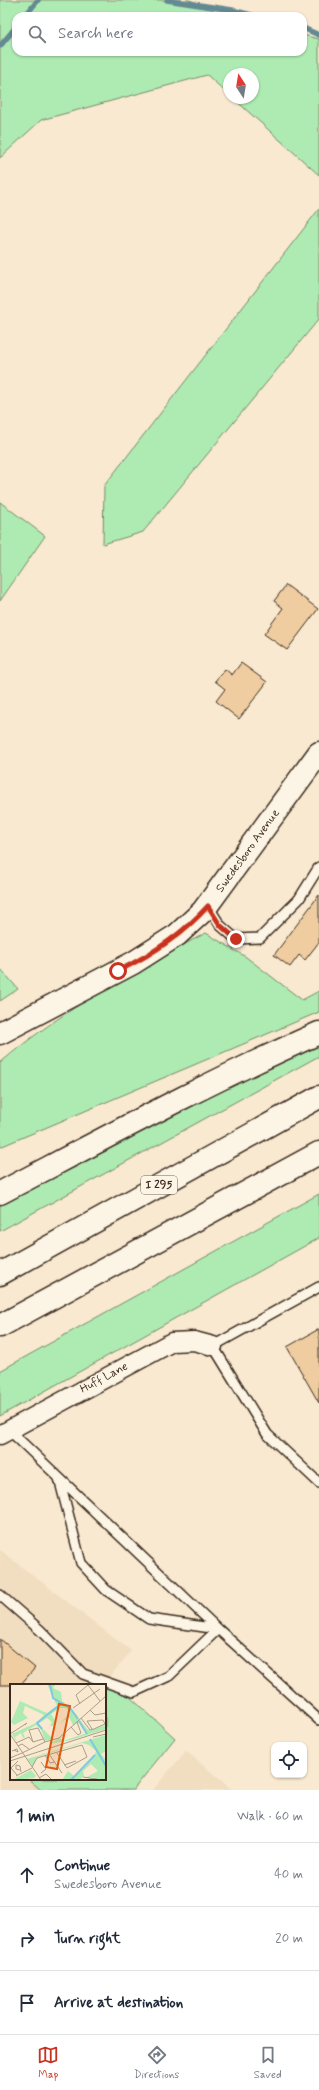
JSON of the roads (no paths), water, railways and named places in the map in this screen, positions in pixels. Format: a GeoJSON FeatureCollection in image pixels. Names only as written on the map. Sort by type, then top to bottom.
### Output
{"type":"FeatureCollection","features":[{"type":"Feature","properties":{"kind":"main road","name":"Swedesboro Avenue"},"geometry":{"type":"LineString","coordinates":[[0,1032],[148,955],[186,927],[208,906],[319,753]]}},
{"type":"Feature","properties":{"kind":"main road"},"geometry":{"type":"LineString","coordinates":[[0,1193],[98,1141],[281,1050],[319,1033]]}},
{"type":"Feature","properties":{"kind":"main road","name":"I 295"},"geometry":{"type":"LineString","coordinates":[[0,1274],[319,1097]]}},
{"type":"Feature","properties":{"kind":"main road"},"geometry":{"type":"LineString","coordinates":[[0,1326],[319,1153]]}},
{"type":"Feature","properties":{"kind":"street","name":"Huff Lane"},"geometry":{"type":"LineString","coordinates":[[4,1433],[172,1342],[194,1341],[213,1346]]}},
{"type":"Feature","properties":{"kind":"lane"},"geometry":{"type":"LineString","coordinates":[[208,906],[220,925],[236,939],[260,938],[299,899],[319,867]]}},
{"type":"Feature","properties":{"kind":"lane"},"geometry":{"type":"LineString","coordinates":[[319,1287],[213,1346],[267,1434],[319,1483]]}},
{"type":"Feature","properties":{"kind":"lane"},"geometry":{"type":"LineString","coordinates":[[4,1433],[59,1478],[218,1629],[319,1720]]}},
{"type":"Feature","properties":{"kind":"lane"},"geometry":{"type":"LineString","coordinates":[[59,1478],[81,1562],[106,1590],[149,1620],[218,1629]]}},
{"type":"Feature","properties":{"kind":"lane"},"geometry":{"type":"LineString","coordinates":[[0,1595],[40,1630],[83,1674],[134,1692],[169,1676],[218,1629]]}},
{"type":"Feature","properties":{"kind":"waterway"},"geometry":{"type":"LineString","coordinates":[[28,12],[38,0]]}},
{"type":"Feature","properties":{"kind":"waterway"},"geometry":{"type":"LineString","coordinates":[[167,0],[240,12]]}},
{"type":"Feature","properties":{"kind":"waterway"},"geometry":{"type":"LineString","coordinates":[[307,30],[319,35]]}},
{"type":"Feature","properties":{"kind":"waterway"},"geometry":{"type":"LineString","coordinates":[[0,46],[12,32]]}}]}
